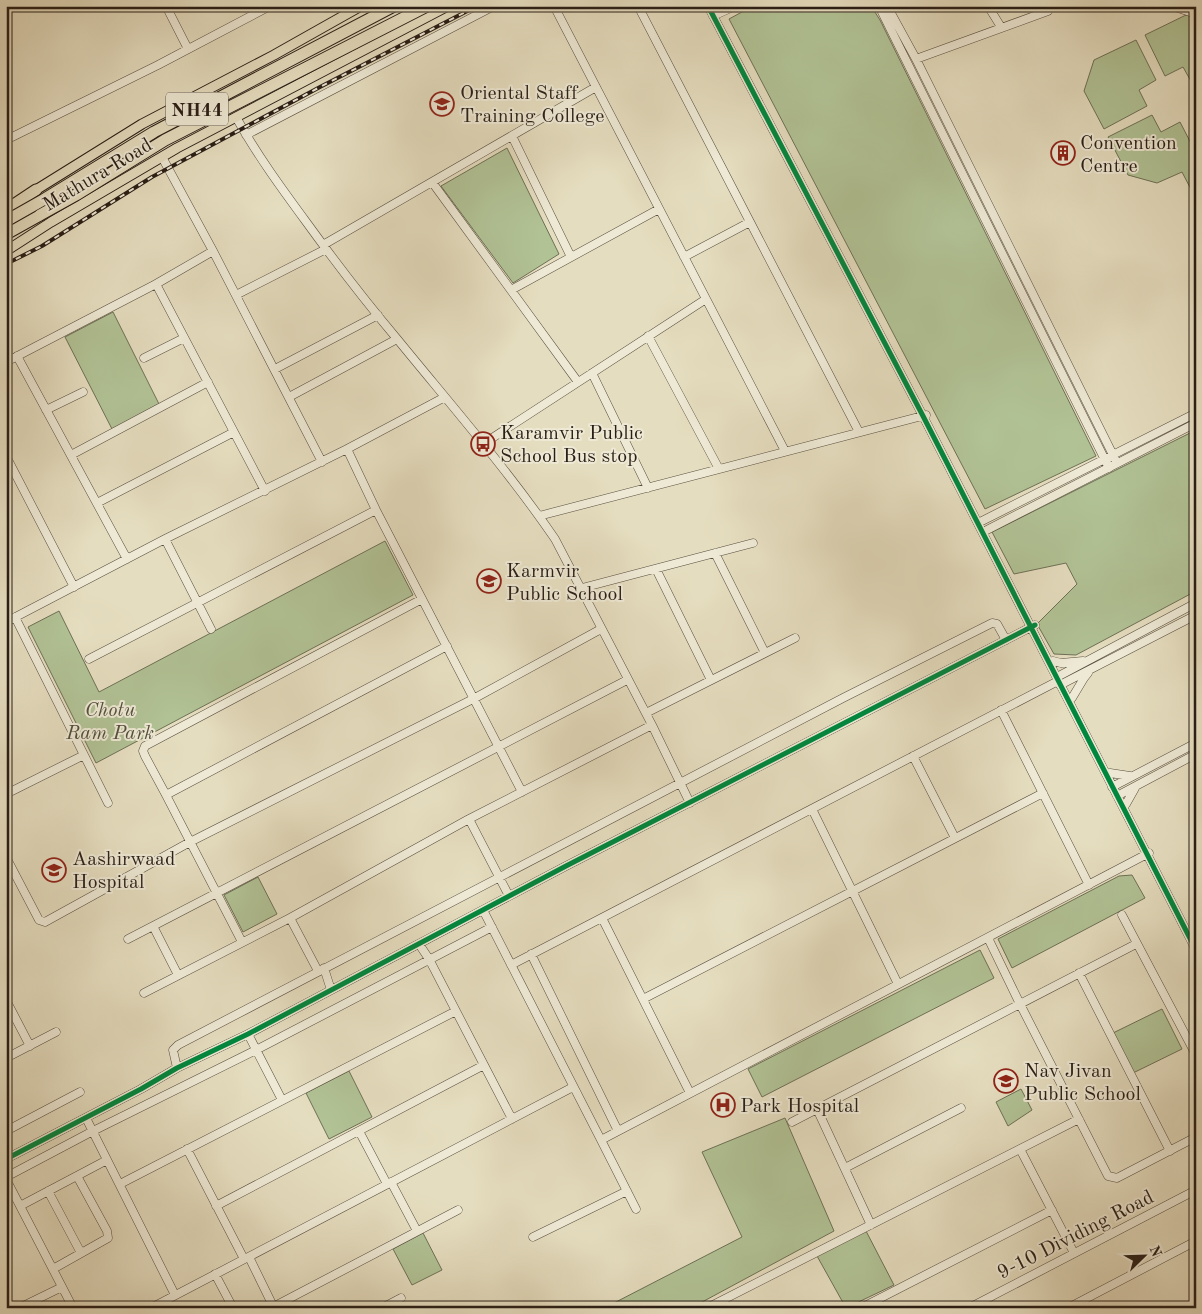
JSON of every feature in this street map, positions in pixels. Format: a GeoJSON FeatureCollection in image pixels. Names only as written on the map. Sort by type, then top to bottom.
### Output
{"type":"FeatureCollection","features":[{"type":"Feature","properties":{"kind":"highway","name":"NH44"},"geometry":{"type":"LineString","coordinates":[[6,220],[43,200],[154,132],[394,6]]}},
{"type":"Feature","properties":{"kind":"highway","name":"NH44"},"geometry":{"type":"LineString","coordinates":[[6,234],[76,195],[165,140],[427,6]]}},
{"type":"Feature","properties":{"kind":"highway"},"geometry":{"type":"LineString","coordinates":[[6,210],[36,190]]}},
{"type":"Feature","properties":{"kind":"highway"},"geometry":{"type":"LineString","coordinates":[[6,239],[20,226]]}},
{"type":"Feature","properties":{"kind":"main road","name":"Mathura Road"},"geometry":{"type":"LineString","coordinates":[[6,206],[36,190],[142,124],[274,55],[361,6]]}},
{"type":"Feature","properties":{"kind":"main road"},"geometry":{"type":"LineString","coordinates":[[385,6],[398,32]]}},
{"type":"Feature","properties":{"kind":"main road"},"geometry":{"type":"LineString","coordinates":[[399,6],[410,26]]}},
{"type":"Feature","properties":{"kind":"main road"},"geometry":{"type":"LineString","coordinates":[[427,6],[430,9],[445,8]]}},
{"type":"Feature","properties":{"kind":"main road","name":"Mathura Road"},"geometry":{"type":"LineString","coordinates":[[6,251],[51,222],[162,157],[445,8]]}},
{"type":"Feature","properties":{"kind":"main road"},"geometry":{"type":"LineString","coordinates":[[351,12],[368,22],[373,38],[369,48]]}},
{"type":"Feature","properties":{"kind":"street"},"geometry":{"type":"LineString","coordinates":[[166,6],[188,49]]}},
{"type":"Feature","properties":{"kind":"street"},"geometry":{"type":"LineString","coordinates":[[6,140],[270,6]]}},
{"type":"Feature","properties":{"kind":"street"},"geometry":{"type":"LineString","coordinates":[[246,135],[494,6]]}},
{"type":"Feature","properties":{"kind":"street"},"geometry":{"type":"LineString","coordinates":[[554,6],[785,451]]}},
{"type":"Feature","properties":{"kind":"street"},"geometry":{"type":"LineString","coordinates":[[638,6],[859,432]]}},
{"type":"Feature","properties":{"kind":"street"},"geometry":{"type":"LineString","coordinates":[[708,6],[716,15],[926,415],[1114,786],[1195,940],[1196,950]]}},
{"type":"Feature","properties":{"kind":"street"},"geometry":{"type":"LineString","coordinates":[[714,6],[716,15]]}},
{"type":"Feature","properties":{"kind":"street"},"geometry":{"type":"LineString","coordinates":[[716,15],[735,6]]}},
{"type":"Feature","properties":{"kind":"street"},"geometry":{"type":"LineString","coordinates":[[879,6],[1109,468]]}},
{"type":"Feature","properties":{"kind":"street"},"geometry":{"type":"LineString","coordinates":[[887,6],[916,59],[1117,463]]}},
{"type":"Feature","properties":{"kind":"street"},"geometry":{"type":"LineString","coordinates":[[988,6],[1000,27]]}},
{"type":"Feature","properties":{"kind":"street"},"geometry":{"type":"LineString","coordinates":[[1172,6],[1196,14]]}},
{"type":"Feature","properties":{"kind":"street"},"geometry":{"type":"LineString","coordinates":[[916,59],[1048,11]]}},
{"type":"Feature","properties":{"kind":"street"},"geometry":{"type":"LineString","coordinates":[[236,295],[325,247],[432,182],[596,87]]}},
{"type":"Feature","properties":{"kind":"street"},"geometry":{"type":"LineString","coordinates":[[236,117],[270,173],[325,247],[483,444],[539,516],[561,549],[627,680],[646,713],[690,803]]}},
{"type":"Feature","properties":{"kind":"street"},"geometry":{"type":"LineString","coordinates":[[512,136],[571,257]]}},
{"type":"Feature","properties":{"kind":"street"},"geometry":{"type":"LineString","coordinates":[[162,157],[290,397],[322,462]]}},
{"type":"Feature","properties":{"kind":"street"},"geometry":{"type":"LineString","coordinates":[[432,182],[578,382]]}},
{"type":"Feature","properties":{"kind":"street"},"geometry":{"type":"LineString","coordinates":[[511,290],[659,209]]}},
{"type":"Feature","properties":{"kind":"street"},"geometry":{"type":"LineString","coordinates":[[684,257],[750,222]]}},
{"type":"Feature","properties":{"kind":"street"},"geometry":{"type":"LineString","coordinates":[[6,362],[156,284],[213,251]]}},
{"type":"Feature","properties":{"kind":"street"},"geometry":{"type":"LineString","coordinates":[[156,284],[265,491]]}},
{"type":"Feature","properties":{"kind":"street"},"geometry":{"type":"LineString","coordinates":[[483,444],[706,299]]}},
{"type":"Feature","properties":{"kind":"street"},"geometry":{"type":"LineString","coordinates":[[275,369],[378,315]]}},
{"type":"Feature","properties":{"kind":"street"},"geometry":{"type":"LineString","coordinates":[[648,336],[719,469]]}},
{"type":"Feature","properties":{"kind":"street"},"geometry":{"type":"LineString","coordinates":[[144,358],[184,338]]}},
{"type":"Feature","properties":{"kind":"street"},"geometry":{"type":"LineString","coordinates":[[290,397],[397,339]]}},
{"type":"Feature","properties":{"kind":"street"},"geometry":{"type":"LineString","coordinates":[[17,356],[127,559]]}},
{"type":"Feature","properties":{"kind":"street"},"geometry":{"type":"LineString","coordinates":[[592,373],[648,488]]}},
{"type":"Feature","properties":{"kind":"street"},"geometry":{"type":"LineString","coordinates":[[71,455],[208,382]]}},
{"type":"Feature","properties":{"kind":"street"},"geometry":{"type":"LineString","coordinates":[[46,410],[83,392]]}},
{"type":"Feature","properties":{"kind":"street"},"geometry":{"type":"LineString","coordinates":[[6,622],[165,539],[347,450],[446,397]]}},
{"type":"Feature","properties":{"kind":"street"},"geometry":{"type":"LineString","coordinates":[[980,522],[1196,413]]}},
{"type":"Feature","properties":{"kind":"street"},"geometry":{"type":"LineString","coordinates":[[539,516],[926,415]]}},
{"type":"Feature","properties":{"kind":"street"},"geometry":{"type":"LineString","coordinates":[[985,531],[1196,423]]}},
{"type":"Feature","properties":{"kind":"street"},"geometry":{"type":"LineString","coordinates":[[97,503],[234,432]]}},
{"type":"Feature","properties":{"kind":"street"},"geometry":{"type":"LineString","coordinates":[[347,450],[376,510],[522,792]]}},
{"type":"Feature","properties":{"kind":"street"},"geometry":{"type":"LineString","coordinates":[[6,456],[74,587]]}},
{"type":"Feature","properties":{"kind":"street"},"geometry":{"type":"LineString","coordinates":[[90,659],[376,510]]}},
{"type":"Feature","properties":{"kind":"street"},"geometry":{"type":"LineString","coordinates":[[165,539],[211,629]]}},
{"type":"Feature","properties":{"kind":"street"},"geometry":{"type":"LineString","coordinates":[[582,588],[752,543]]}},
{"type":"Feature","properties":{"kind":"street"},"geometry":{"type":"LineString","coordinates":[[715,553],[765,653]]}},
{"type":"Feature","properties":{"kind":"street"},"geometry":{"type":"LineString","coordinates":[[656,569],[711,680]]}},
{"type":"Feature","properties":{"kind":"street"},"geometry":{"type":"LineString","coordinates":[[242,942],[145,756],[143,751],[145,746],[422,599]]}},
{"type":"Feature","properties":{"kind":"street"},"geometry":{"type":"LineString","coordinates":[[1060,680],[1093,658],[1196,603]]}},
{"type":"Feature","properties":{"kind":"street"},"geometry":{"type":"LineString","coordinates":[[511,965],[1001,710],[1060,680],[1095,667],[1196,615]]}},
{"type":"Feature","properties":{"kind":"street"},"geometry":{"type":"LineString","coordinates":[[15,617],[108,803]]}},
{"type":"Feature","properties":{"kind":"street"},"geometry":{"type":"LineString","coordinates":[[177,1068],[173,1050],[178,1045],[680,783],[992,623],[997,624],[1006,640]]}},
{"type":"Feature","properties":{"kind":"street"},"geometry":{"type":"LineString","coordinates":[[6,1159],[177,1068],[248,1034],[509,896],[1033,626]]}},
{"type":"Feature","properties":{"kind":"street"},"geometry":{"type":"LineString","coordinates":[[1033,626],[1110,773],[1114,786]]}},
{"type":"Feature","properties":{"kind":"street"},"geometry":{"type":"LineString","coordinates":[[6,857],[39,920],[45,922],[190,842],[475,698],[601,629]]}},
{"type":"Feature","properties":{"kind":"street"},"geometry":{"type":"LineString","coordinates":[[646,713],[795,638]]}},
{"type":"Feature","properties":{"kind":"street"},"geometry":{"type":"LineString","coordinates":[[166,795],[447,646]]}},
{"type":"Feature","properties":{"kind":"street"},"geometry":{"type":"LineString","coordinates":[[1053,661],[1061,663],[1077,662],[1093,658]]}},
{"type":"Feature","properties":{"kind":"street"},"geometry":{"type":"LineString","coordinates":[[1072,698],[1084,678],[1095,667]]}},
{"type":"Feature","properties":{"kind":"street"},"geometry":{"type":"LineString","coordinates":[[128,939],[627,680]]}},
{"type":"Feature","properties":{"kind":"street"},"geometry":{"type":"LineString","coordinates":[[1001,710],[1089,885]]}},
{"type":"Feature","properties":{"kind":"street"},"geometry":{"type":"LineString","coordinates":[[144,993],[290,918],[470,819],[652,725]]}},
{"type":"Feature","properties":{"kind":"street"},"geometry":{"type":"LineString","coordinates":[[1114,786],[1196,743]]}},
{"type":"Feature","properties":{"kind":"street"},"geometry":{"type":"LineString","coordinates":[[1119,795],[1196,754]]}},
{"type":"Feature","properties":{"kind":"street"},"geometry":{"type":"LineString","coordinates":[[6,794],[84,755]]}},
{"type":"Feature","properties":{"kind":"street"},"geometry":{"type":"LineString","coordinates":[[913,756],[956,838]]}},
{"type":"Feature","properties":{"kind":"street"},"geometry":{"type":"LineString","coordinates":[[1110,773],[1133,776]]}},
{"type":"Feature","properties":{"kind":"street"},"geometry":{"type":"LineString","coordinates":[[1126,804],[1136,786]]}},
{"type":"Feature","properties":{"kind":"street"},"geometry":{"type":"LineString","coordinates":[[643,998],[1043,793]]}},
{"type":"Feature","properties":{"kind":"street"},"geometry":{"type":"LineString","coordinates":[[1119,795],[1126,804],[1149,854]]}},
{"type":"Feature","properties":{"kind":"street"},"geometry":{"type":"LineString","coordinates":[[812,809],[898,984]]}},
{"type":"Feature","properties":{"kind":"street"},"geometry":{"type":"LineString","coordinates":[[470,819],[509,896]]}},
{"type":"Feature","properties":{"kind":"street"},"geometry":{"type":"LineString","coordinates":[[600,1140],[1149,854]]}},
{"type":"Feature","properties":{"kind":"street"},"geometry":{"type":"LineString","coordinates":[[6,877],[14,872]]}},
{"type":"Feature","properties":{"kind":"street"},"geometry":{"type":"LineString","coordinates":[[483,910],[636,1209]]}},
{"type":"Feature","properties":{"kind":"street"},"geometry":{"type":"LineString","coordinates":[[1122,915],[1196,1055]]}},
{"type":"Feature","properties":{"kind":"street"},"geometry":{"type":"LineString","coordinates":[[290,918],[321,969],[331,990]]}},
{"type":"Feature","properties":{"kind":"street"},"geometry":{"type":"LineString","coordinates":[[602,918],[690,1093]]}},
{"type":"Feature","properties":{"kind":"street"},"geometry":{"type":"LineString","coordinates":[[153,926],[178,975]]}},
{"type":"Feature","properties":{"kind":"street"},"geometry":{"type":"LineString","coordinates":[[73,1308],[6,1178],[93,1131],[256,1050],[492,927]]}},
{"type":"Feature","properties":{"kind":"street"},"geometry":{"type":"LineString","coordinates":[[988,938],[1108,1176],[1117,1178],[1196,1137]]}},
{"type":"Feature","properties":{"kind":"street"},"geometry":{"type":"LineString","coordinates":[[419,944],[429,959],[512,1119]]}},
{"type":"Feature","properties":{"kind":"street"},"geometry":{"type":"LineString","coordinates":[[792,1122],[1136,944]]}},
{"type":"Feature","properties":{"kind":"street"},"geometry":{"type":"LineString","coordinates":[[531,954],[618,1130]]}},
{"type":"Feature","properties":{"kind":"street"},"geometry":{"type":"LineString","coordinates":[[1079,973],[1170,1151]]}},
{"type":"Feature","properties":{"kind":"street"},"geometry":{"type":"LineString","coordinates":[[6,1000],[30,1046]]}},
{"type":"Feature","properties":{"kind":"street"},"geometry":{"type":"LineString","coordinates":[[120,1184],[456,1010]]}},
{"type":"Feature","properties":{"kind":"street"},"geometry":{"type":"LineString","coordinates":[[6,1058],[56,1032]]}},
{"type":"Feature","properties":{"kind":"street"},"geometry":{"type":"LineString","coordinates":[[248,1034],[282,1100]]}},
{"type":"Feature","properties":{"kind":"street"},"geometry":{"type":"LineString","coordinates":[[216,1206],[484,1065]]}},
{"type":"Feature","properties":{"kind":"street"},"geometry":{"type":"LineString","coordinates":[[151,1308],[574,1087]]}},
{"type":"Feature","properties":{"kind":"street"},"geometry":{"type":"LineString","coordinates":[[6,1131],[80,1092]]}},
{"type":"Feature","properties":{"kind":"street"},"geometry":{"type":"LineString","coordinates":[[845,1168],[962,1108]]}},
{"type":"Feature","properties":{"kind":"street"},"geometry":{"type":"LineString","coordinates":[[817,1109],[871,1225]]}},
{"type":"Feature","properties":{"kind":"street"},"geometry":{"type":"LineString","coordinates":[[86,1118],[175,1295]]}},
{"type":"Feature","properties":{"kind":"street"},"geometry":{"type":"LineString","coordinates":[[707,1308],[1079,1119]]}},
{"type":"Feature","properties":{"kind":"street"},"geometry":{"type":"LineString","coordinates":[[359,1131],[417,1231]]}},
{"type":"Feature","properties":{"kind":"street"},"geometry":{"type":"LineString","coordinates":[[187,1149],[216,1206],[274,1307],[458,1210]]}},
{"type":"Feature","properties":{"kind":"street"},"geometry":{"type":"LineString","coordinates":[[1020,1149],[1074,1253]]}},
{"type":"Feature","properties":{"kind":"street"},"geometry":{"type":"LineString","coordinates":[[20,1206],[107,1160]]}},
{"type":"Feature","properties":{"kind":"street"},"geometry":{"type":"LineString","coordinates":[[53,1269],[106,1240],[108,1235],[77,1176]]}},
{"type":"Feature","properties":{"kind":"street","name":"9-10 Dividing Road"},"geometry":{"type":"LineString","coordinates":[[969,1308],[1196,1190]]}},
{"type":"Feature","properties":{"kind":"street"},"geometry":{"type":"LineString","coordinates":[[48,1191],[81,1254]]}},
{"type":"Feature","properties":{"kind":"street"},"geometry":{"type":"LineString","coordinates":[[533,1237],[627,1191]]}},
{"type":"Feature","properties":{"kind":"street"},"geometry":{"type":"LineString","coordinates":[[861,1308],[1052,1210]]}},
{"type":"Feature","properties":{"kind":"street"},"geometry":{"type":"LineString","coordinates":[[1068,1308],[1196,1241]]}},
{"type":"Feature","properties":{"kind":"street"},"geometry":{"type":"LineString","coordinates":[[215,1274],[233,1308]]}},
{"type":"Feature","properties":{"kind":"street"},"geometry":{"type":"LineString","coordinates":[[19,1308],[32,1305],[62,1287]]}},
{"type":"Feature","properties":{"kind":"street"},"geometry":{"type":"LineString","coordinates":[[382,1308],[401,1298]]}},
{"type":"Feature","properties":{"kind":"green space"},"geometry":{"type":"Polygon","coordinates":[[[753,6],[871,6],[880,20],[1096,456],[985,509],[729,19],[753,6]]]}},
{"type":"Feature","properties":{"kind":"green space"},"geometry":{"type":"Polygon","coordinates":[[[1186,15],[1196,17],[1196,81],[1192,83],[1183,67],[1165,76],[1145,35],[1186,15]]]}},
{"type":"Feature","properties":{"kind":"green space"},"geometry":{"type":"Polygon","coordinates":[[[1136,40],[1156,80],[1139,90],[1147,106],[1104,129],[1084,91],[1094,60],[1136,40]]]}},
{"type":"Feature","properties":{"kind":"green space"},"geometry":{"type":"Polygon","coordinates":[[[1152,115],[1161,132],[1180,122],[1196,153],[1196,199],[1182,172],[1157,183],[1128,175],[1108,137],[1152,115]]]}},
{"type":"Feature","properties":{"kind":"green space"},"geometry":{"type":"Polygon","coordinates":[[[507,148],[559,254],[513,283],[441,186],[507,148]]]}},
{"type":"Feature","properties":{"kind":"green space"},"geometry":{"type":"Polygon","coordinates":[[[113,312],[159,404],[112,429],[65,337],[113,312]]]}},
{"type":"Feature","properties":{"kind":"green space"},"geometry":{"type":"Polygon","coordinates":[[[1196,430],[1196,591],[1076,655],[1054,654],[1037,624],[1077,584],[1066,563],[1014,574],[992,532],[1196,430]]]}},
{"type":"Feature","properties":{"kind":"green space","name":"Chotu Ram Park"},"geometry":{"type":"Polygon","coordinates":[[[385,541],[413,595],[96,763],[28,627],[59,611],[99,692],[385,541]]]}},
{"type":"Feature","properties":{"kind":"green space"},"geometry":{"type":"Polygon","coordinates":[[[1132,875],[1145,898],[1012,968],[998,939],[1119,876],[1132,875]]]}},
{"type":"Feature","properties":{"kind":"green space"},"geometry":{"type":"Polygon","coordinates":[[[258,877],[277,914],[243,932],[224,895],[258,877]]]}},
{"type":"Feature","properties":{"kind":"green space"},"geometry":{"type":"Polygon","coordinates":[[[980,950],[994,978],[762,1097],[748,1069],[980,950]]]}},
{"type":"Feature","properties":{"kind":"green space"},"geometry":{"type":"Polygon","coordinates":[[[1162,1009],[1182,1049],[1133,1073],[1113,1033],[1162,1009]]]}},
{"type":"Feature","properties":{"kind":"green space"},"geometry":{"type":"Polygon","coordinates":[[[349,1071],[372,1117],[329,1139],[306,1093],[349,1071]]]}},
{"type":"Feature","properties":{"kind":"green space"},"geometry":{"type":"Polygon","coordinates":[[[1021,1089],[1032,1110],[1008,1126],[996,1102],[1021,1089]]]}},
{"type":"Feature","properties":{"kind":"green space"},"geometry":{"type":"Polygon","coordinates":[[[785,1118],[834,1231],[691,1308],[617,1308],[614,1303],[742,1237],[702,1152],[785,1118]]]}},
{"type":"Feature","properties":{"kind":"green space"},"geometry":{"type":"Polygon","coordinates":[[[866,1231],[894,1285],[846,1308],[817,1256],[866,1231]]]}},
{"type":"Feature","properties":{"kind":"green space"},"geometry":{"type":"Polygon","coordinates":[[[423,1233],[442,1270],[412,1285],[393,1249],[423,1233]]]}},
{"type":"Feature","properties":{"kind":"railway"},"geometry":{"type":"LineString","coordinates":[[6,264],[42,246],[152,177],[477,6]]}},
{"type":"Feature","properties":{"kind":"cycle path"},"geometry":{"type":"LineString","coordinates":[[708,6],[923,416],[1196,950]]}},
{"type":"Feature","properties":{"kind":"cycle path"},"geometry":{"type":"LineString","coordinates":[[6,1159],[566,866],[1035,625]]}},
{"type":"Feature","properties":{"kind":"place","name":"Oriental Staff Training College"},"geometry":{"type":"Point","coordinates":[442,104]}},
{"type":"Feature","properties":{"kind":"place","name":"Convention Centre"},"geometry":{"type":"Point","coordinates":[1063,153]}},
{"type":"Feature","properties":{"kind":"place","name":"Karamvir Public School Bus stop"},"geometry":{"type":"Point","coordinates":[483,444]}},
{"type":"Feature","properties":{"kind":"place","name":"Karmvir Public School"},"geometry":{"type":"Point","coordinates":[489,581]}},
{"type":"Feature","properties":{"kind":"place","name":"Aashirwaad Hospital"},"geometry":{"type":"Point","coordinates":[54,870]}},
{"type":"Feature","properties":{"kind":"place","name":"Nav Jivan Public School"},"geometry":{"type":"Point","coordinates":[1006,1081]}},
{"type":"Feature","properties":{"kind":"place","name":"Park Hospital"},"geometry":{"type":"Point","coordinates":[723,1105]}}]}
